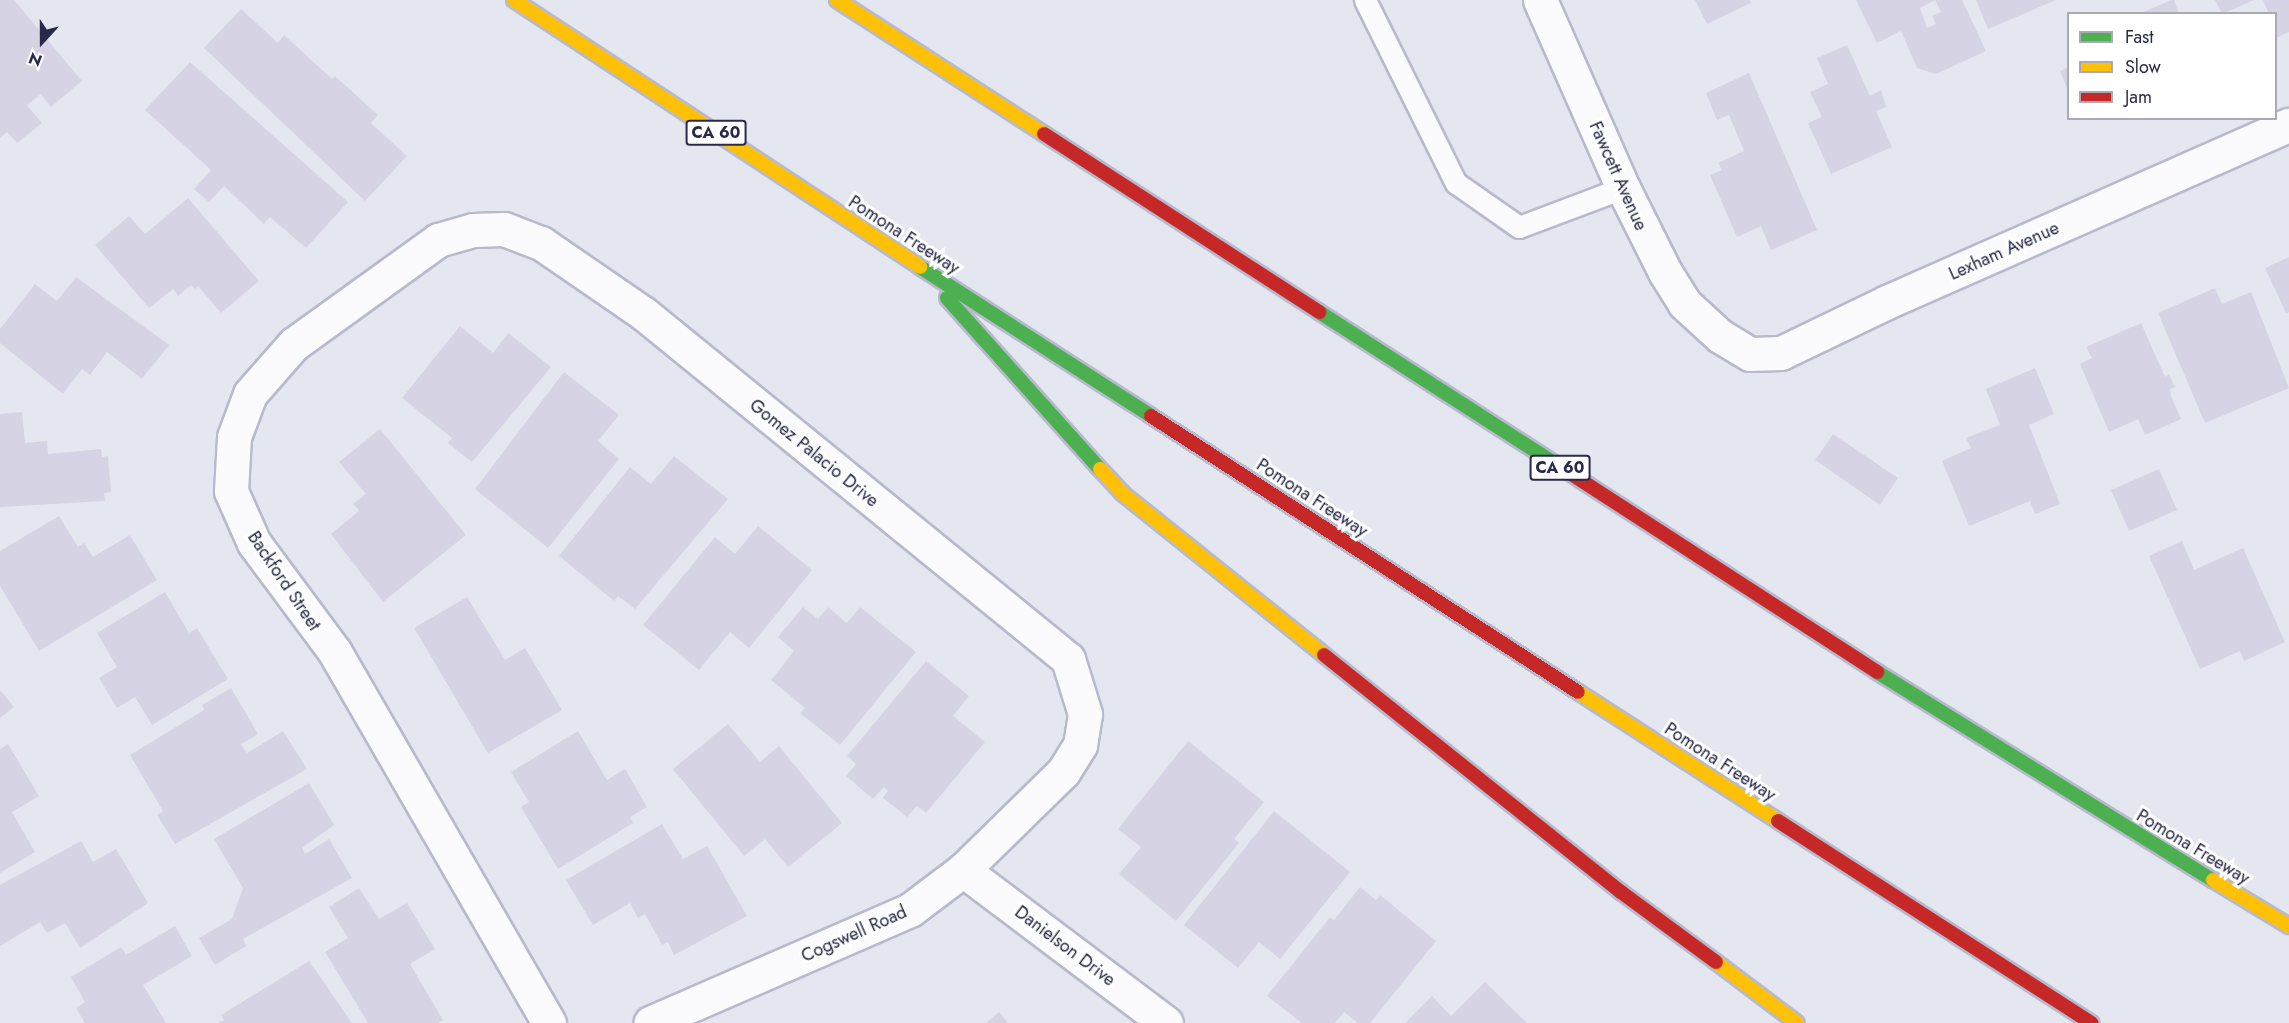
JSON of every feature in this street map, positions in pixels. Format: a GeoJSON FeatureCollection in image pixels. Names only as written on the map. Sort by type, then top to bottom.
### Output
{"type":"FeatureCollection","features":[{"type":"Feature","properties":{"kind":"highway","name":"Pomona Freeway"},"geometry":{"type":"LineString","coordinates":[[514,0],[918,266],[2092,1023]]}},
{"type":"Feature","properties":{"kind":"highway","name":"Pomona Freeway"},"geometry":{"type":"LineString","coordinates":[[837,0],[2002,753],[2289,926]]}},
{"type":"Feature","properties":{"kind":"highway"},"geometry":{"type":"LineString","coordinates":[[918,266],[1122,493],[1621,892],[1797,1023]]}},
{"type":"Feature","properties":{"kind":"street","name":"Fawcett Avenue"},"geometry":{"type":"LineString","coordinates":[[1540,0],[1623,188],[1684,303],[1720,336]]}},
{"type":"Feature","properties":{"kind":"street","name":"Lexham Avenue"},"geometry":{"type":"LineString","coordinates":[[1720,336],[1750,354],[1781,353],[1887,302],[2289,125]]}},
{"type":"Feature","properties":{"kind":"street","name":"Gomez Palacio Drive"},"geometry":{"type":"LineString","coordinates":[[504,229],[541,243],[643,313],[1068,659],[1085,714]]}},
{"type":"Feature","properties":{"kind":"street","name":"Backford Street"},"geometry":{"type":"LineString","coordinates":[[504,229],[473,230],[438,240],[294,344],[250,394],[234,437],[231,491],[254,543],[335,652],[549,1023]]}},
{"type":"Feature","properties":{"kind":"street","name":"Cogswell Road"},"geometry":{"type":"LineString","coordinates":[[650,1023],[910,910],[963,870],[1063,772],[1080,745],[1085,714]]}},
{"type":"Feature","properties":{"kind":"street","name":"Danielson Drive"},"geometry":{"type":"LineString","coordinates":[[963,870],[1166,1023]]}},
{"type":"Feature","properties":{"kind":"lane"},"geometry":{"type":"LineString","coordinates":[[1365,0],[1456,183],[1520,227],[1623,188]]}},
{"type":"Feature","properties":{"kind":"building"},"geometry":{"type":"Polygon","coordinates":[[[0,0],[14,0],[82,81],[51,107],[41,94],[27,105],[42,123],[17,143],[7,132],[0,138],[0,0]]]}},
{"type":"Feature","properties":{"kind":"building"},"geometry":{"type":"Polygon","coordinates":[[[1695,0],[1750,0],[1751,3],[1707,24],[1695,0]]]}},
{"type":"Feature","properties":{"kind":"building"},"geometry":{"type":"Polygon","coordinates":[[[1856,0],[1935,0],[1962,0],[1986,51],[1936,74],[1917,68],[1901,31],[1877,43],[1856,0]],[[1935,0],[1920,8],[1927,28],[1936,24],[1932,16],[1941,12],[1935,0]]]}},
{"type":"Feature","properties":{"kind":"building"},"geometry":{"type":"Polygon","coordinates":[[[1976,0],[2056,0],[1988,29],[1976,0]]]}},
{"type":"Feature","properties":{"kind":"building"},"geometry":{"type":"Polygon","coordinates":[[[2174,0],[2178,12],[2144,12],[2174,0]]]}},
{"type":"Feature","properties":{"kind":"building"},"geometry":{"type":"Polygon","coordinates":[[[2215,0],[2254,0],[2227,12],[2221,12],[2215,0]]]}},
{"type":"Feature","properties":{"kind":"building"},"geometry":{"type":"Polygon","coordinates":[[[2263,0],[2289,0],[2289,32],[2277,38],[2277,12],[2268,12],[2263,0]]]}},
{"type":"Feature","properties":{"kind":"building"},"geometry":{"type":"Polygon","coordinates":[[[241,9],[278,43],[284,35],[332,79],[335,76],[378,115],[371,123],[407,156],[365,201],[204,48],[241,9]]]}},
{"type":"Feature","properties":{"kind":"building"},"geometry":{"type":"Polygon","coordinates":[[[1847,45],[1870,96],[1881,90],[1886,107],[1876,111],[1892,147],[1831,174],[1808,123],[1822,117],[1810,92],[1828,84],[1817,58],[1847,45]]]}},
{"type":"Feature","properties":{"kind":"building"},"geometry":{"type":"Polygon","coordinates":[[[190,62],[348,202],[306,248],[270,217],[264,224],[224,186],[209,202],[194,189],[211,170],[145,110],[190,62]]]}},
{"type":"Feature","properties":{"kind":"building"},"geometry":{"type":"Polygon","coordinates":[[[2067,68],[2067,88],[2060,71],[2067,68]]]}},
{"type":"Feature","properties":{"kind":"building"},"geometry":{"type":"Polygon","coordinates":[[[1749,73],[1817,230],[1771,250],[1761,226],[1737,237],[1710,175],[1722,170],[1718,163],[1744,151],[1729,115],[1717,120],[1706,93],[1749,73]]]}},
{"type":"Feature","properties":{"kind":"building"},"geometry":{"type":"Polygon","coordinates":[[[188,198],[259,281],[221,313],[198,286],[195,289],[191,285],[178,296],[173,289],[149,308],[95,245],[129,216],[145,234],[188,198]]]}},
{"type":"Feature","properties":{"kind":"building"},"geometry":{"type":"Polygon","coordinates":[[[2289,257],[2289,312],[2286,313],[2265,268],[2289,257]]]}},
{"type":"Feature","properties":{"kind":"building"},"geometry":{"type":"Polygon","coordinates":[[[76,277],[169,345],[142,379],[107,352],[90,375],[82,369],[63,394],[0,343],[0,329],[35,284],[57,301],[76,277]]]}},
{"type":"Feature","properties":{"kind":"building"},"geometry":{"type":"Polygon","coordinates":[[[2215,288],[2222,304],[2251,292],[2289,388],[2205,423],[2158,313],[2215,288]]]}},
{"type":"Feature","properties":{"kind":"building"},"geometry":{"type":"Polygon","coordinates":[[[2141,323],[2165,377],[2169,374],[2175,387],[2170,389],[2171,396],[2181,419],[2145,435],[2138,419],[2109,432],[2080,364],[2092,358],[2086,347],[2141,323]]]}},
{"type":"Feature","properties":{"kind":"building"},"geometry":{"type":"Polygon","coordinates":[[[460,326],[493,353],[508,333],[551,367],[472,462],[448,443],[452,438],[402,398],[460,326]]]}},
{"type":"Feature","properties":{"kind":"building"},"geometry":{"type":"Polygon","coordinates":[[[2035,368],[2054,414],[2029,425],[2060,504],[2035,514],[2030,501],[1969,526],[1942,461],[1971,448],[1966,438],[2000,425],[1986,389],[2035,368]]]}},
{"type":"Feature","properties":{"kind":"building"},"geometry":{"type":"Polygon","coordinates":[[[564,372],[619,415],[598,441],[619,459],[548,548],[475,489],[564,372]]]}},
{"type":"Feature","properties":{"kind":"building"},"geometry":{"type":"Polygon","coordinates":[[[22,412],[25,443],[47,441],[48,454],[101,449],[102,457],[108,456],[111,492],[104,493],[105,501],[0,507],[0,414],[22,412]]]}},
{"type":"Feature","properties":{"kind":"building"},"geometry":{"type":"Polygon","coordinates":[[[380,429],[466,535],[383,602],[331,534],[359,511],[353,504],[366,494],[339,462],[380,429]]]}},
{"type":"Feature","properties":{"kind":"building"},"geometry":{"type":"Polygon","coordinates":[[[1833,434],[1898,478],[1880,505],[1815,460],[1833,434]]]}},
{"type":"Feature","properties":{"kind":"building"},"geometry":{"type":"Polygon","coordinates":[[[674,456],[728,499],[635,609],[618,596],[614,601],[559,556],[630,467],[651,484],[674,456]]]}},
{"type":"Feature","properties":{"kind":"building"},"geometry":{"type":"Polygon","coordinates":[[[2159,469],[2177,510],[2129,531],[2111,490],[2159,469]]]}},
{"type":"Feature","properties":{"kind":"building"},"geometry":{"type":"Polygon","coordinates":[[[59,516],[78,547],[84,543],[93,557],[130,535],[157,580],[39,651],[0,586],[0,551],[59,516]]]}},
{"type":"Feature","properties":{"kind":"building"},"geometry":{"type":"Polygon","coordinates":[[[758,526],[812,570],[749,648],[730,632],[699,670],[643,625],[715,537],[735,554],[758,526]]]}},
{"type":"Feature","properties":{"kind":"building"},"geometry":{"type":"Polygon","coordinates":[[[2182,541],[2194,570],[2243,548],[2285,642],[2244,661],[2240,651],[2200,669],[2149,556],[2182,541]]]}},
{"type":"Feature","properties":{"kind":"building"},"geometry":{"type":"Polygon","coordinates":[[[165,592],[189,633],[197,628],[228,679],[152,725],[135,697],[117,708],[99,678],[117,667],[97,633],[165,592]]]}},
{"type":"Feature","properties":{"kind":"building"},"geometry":{"type":"Polygon","coordinates":[[[467,597],[505,660],[525,648],[562,710],[488,753],[414,628],[467,597]]]}},
{"type":"Feature","properties":{"kind":"building"},"geometry":{"type":"Polygon","coordinates":[[[803,607],[818,619],[828,607],[847,623],[860,607],[916,652],[840,745],[800,713],[805,708],[771,680],[794,651],[778,637],[803,607]]]}},
{"type":"Feature","properties":{"kind":"building"},"geometry":{"type":"Polygon","coordinates":[[[926,661],[969,696],[953,716],[985,742],[926,813],[917,806],[907,817],[883,798],[888,791],[884,787],[873,799],[846,776],[856,764],[847,756],[926,661]]]}},
{"type":"Feature","properties":{"kind":"building"},"geometry":{"type":"Polygon","coordinates":[[[231,688],[258,734],[241,744],[247,753],[283,731],[307,769],[175,844],[157,815],[163,811],[130,755],[204,710],[202,705],[231,688]]]}},
{"type":"Feature","properties":{"kind":"building"},"geometry":{"type":"Polygon","coordinates":[[[0,690],[14,707],[0,718],[0,690]]]}},
{"type":"Feature","properties":{"kind":"building"},"geometry":{"type":"Polygon","coordinates":[[[728,724],[760,762],[779,746],[842,823],[788,867],[765,839],[744,856],[673,769],[728,724]]]}},
{"type":"Feature","properties":{"kind":"building"},"geometry":{"type":"Polygon","coordinates":[[[578,731],[607,780],[625,769],[647,807],[630,817],[633,823],[558,869],[521,807],[529,802],[511,772],[578,731]]]}},
{"type":"Feature","properties":{"kind":"building"},"geometry":{"type":"Polygon","coordinates":[[[1188,741],[1264,802],[1234,839],[1239,843],[1176,921],[1119,874],[1141,847],[1118,829],[1188,741]]]}},
{"type":"Feature","properties":{"kind":"building"},"geometry":{"type":"Polygon","coordinates":[[[8,744],[39,796],[12,812],[35,852],[0,873],[0,749],[8,744]]]}},
{"type":"Feature","properties":{"kind":"building"},"geometry":{"type":"Polygon","coordinates":[[[309,783],[334,825],[302,848],[305,854],[329,839],[352,878],[243,939],[246,946],[215,965],[199,938],[232,919],[243,888],[214,839],[309,783]]]}},
{"type":"Feature","properties":{"kind":"building"},"geometry":{"type":"Polygon","coordinates":[[[1274,811],[1350,872],[1280,959],[1259,942],[1238,968],[1184,925],[1274,811]]]}},
{"type":"Feature","properties":{"kind":"building"},"geometry":{"type":"Polygon","coordinates":[[[662,824],[683,859],[707,846],[747,916],[674,955],[668,942],[662,945],[645,914],[638,918],[630,903],[593,925],[566,880],[662,824]]]}},
{"type":"Feature","properties":{"kind":"building"},"geometry":{"type":"Polygon","coordinates":[[[81,841],[93,862],[116,849],[148,903],[80,948],[65,923],[47,933],[40,922],[0,946],[0,885],[81,841]]]}},
{"type":"Feature","properties":{"kind":"building"},"geometry":{"type":"Polygon","coordinates":[[[1360,887],[1376,900],[1380,895],[1436,941],[1370,1023],[1358,1023],[1344,1012],[1335,1023],[1302,1023],[1267,996],[1330,917],[1334,920],[1360,887]]]}},
{"type":"Feature","properties":{"kind":"building"},"geometry":{"type":"Polygon","coordinates":[[[359,888],[379,919],[407,903],[435,949],[410,964],[443,1020],[438,1023],[368,1023],[325,952],[348,938],[329,907],[359,888]]]}},
{"type":"Feature","properties":{"kind":"building"},"geometry":{"type":"Polygon","coordinates":[[[175,926],[192,956],[143,985],[166,1023],[85,1023],[76,1008],[85,1002],[71,977],[121,947],[126,955],[175,926]]]}},
{"type":"Feature","properties":{"kind":"building"},"geometry":{"type":"Polygon","coordinates":[[[309,961],[352,1023],[218,1023],[224,1020],[221,1015],[309,961]]]}},
{"type":"Feature","properties":{"kind":"building"},"geometry":{"type":"Polygon","coordinates":[[[1485,982],[1527,1023],[1405,1023],[1432,996],[1451,1016],[1485,982]]]}},
{"type":"Feature","properties":{"kind":"building"},"geometry":{"type":"Polygon","coordinates":[[[999,1012],[1008,1023],[986,1023],[999,1012]]]}},
{"type":"Feature","properties":{"kind":"traffic: fast"},"geometry":{"type":"LineString","coordinates":[[920,267],[1151,416]]}},
{"type":"Feature","properties":{"kind":"traffic: fast"},"geometry":{"type":"LineString","coordinates":[[947,298],[1100,469]]}},
{"type":"Feature","properties":{"kind":"traffic: fast"},"geometry":{"type":"LineString","coordinates":[[1319,312],[1565,470]]}},
{"type":"Feature","properties":{"kind":"traffic: fast"},"geometry":{"type":"LineString","coordinates":[[1877,672],[2213,880]]}},
{"type":"Feature","properties":{"kind":"traffic: slow"},"geometry":{"type":"LineString","coordinates":[[514,0],[920,267]]}},
{"type":"Feature","properties":{"kind":"traffic: slow"},"geometry":{"type":"LineString","coordinates":[[837,0],[1044,134]]}},
{"type":"Feature","properties":{"kind":"traffic: slow"},"geometry":{"type":"LineString","coordinates":[[1100,469],[1122,493],[1324,655]]}},
{"type":"Feature","properties":{"kind":"traffic: slow"},"geometry":{"type":"LineString","coordinates":[[1578,692],[1778,821]]}},
{"type":"Feature","properties":{"kind":"traffic: slow"},"geometry":{"type":"LineString","coordinates":[[2213,880],[2289,926]]}},
{"type":"Feature","properties":{"kind":"traffic: slow"},"geometry":{"type":"LineString","coordinates":[[1716,962],[1797,1023]]}},
{"type":"Feature","properties":{"kind":"traffic: jam"},"geometry":{"type":"LineString","coordinates":[[1044,134],[1319,312]]}},
{"type":"Feature","properties":{"kind":"traffic: jam"},"geometry":{"type":"LineString","coordinates":[[1151,416],[1578,692]]}},
{"type":"Feature","properties":{"kind":"traffic: jam"},"geometry":{"type":"LineString","coordinates":[[1565,470],[1877,672]]}},
{"type":"Feature","properties":{"kind":"traffic: jam"},"geometry":{"type":"LineString","coordinates":[[1324,655],[1621,892],[1716,962]]}},
{"type":"Feature","properties":{"kind":"traffic: jam"},"geometry":{"type":"LineString","coordinates":[[1778,821],[2092,1023]]}}]}
